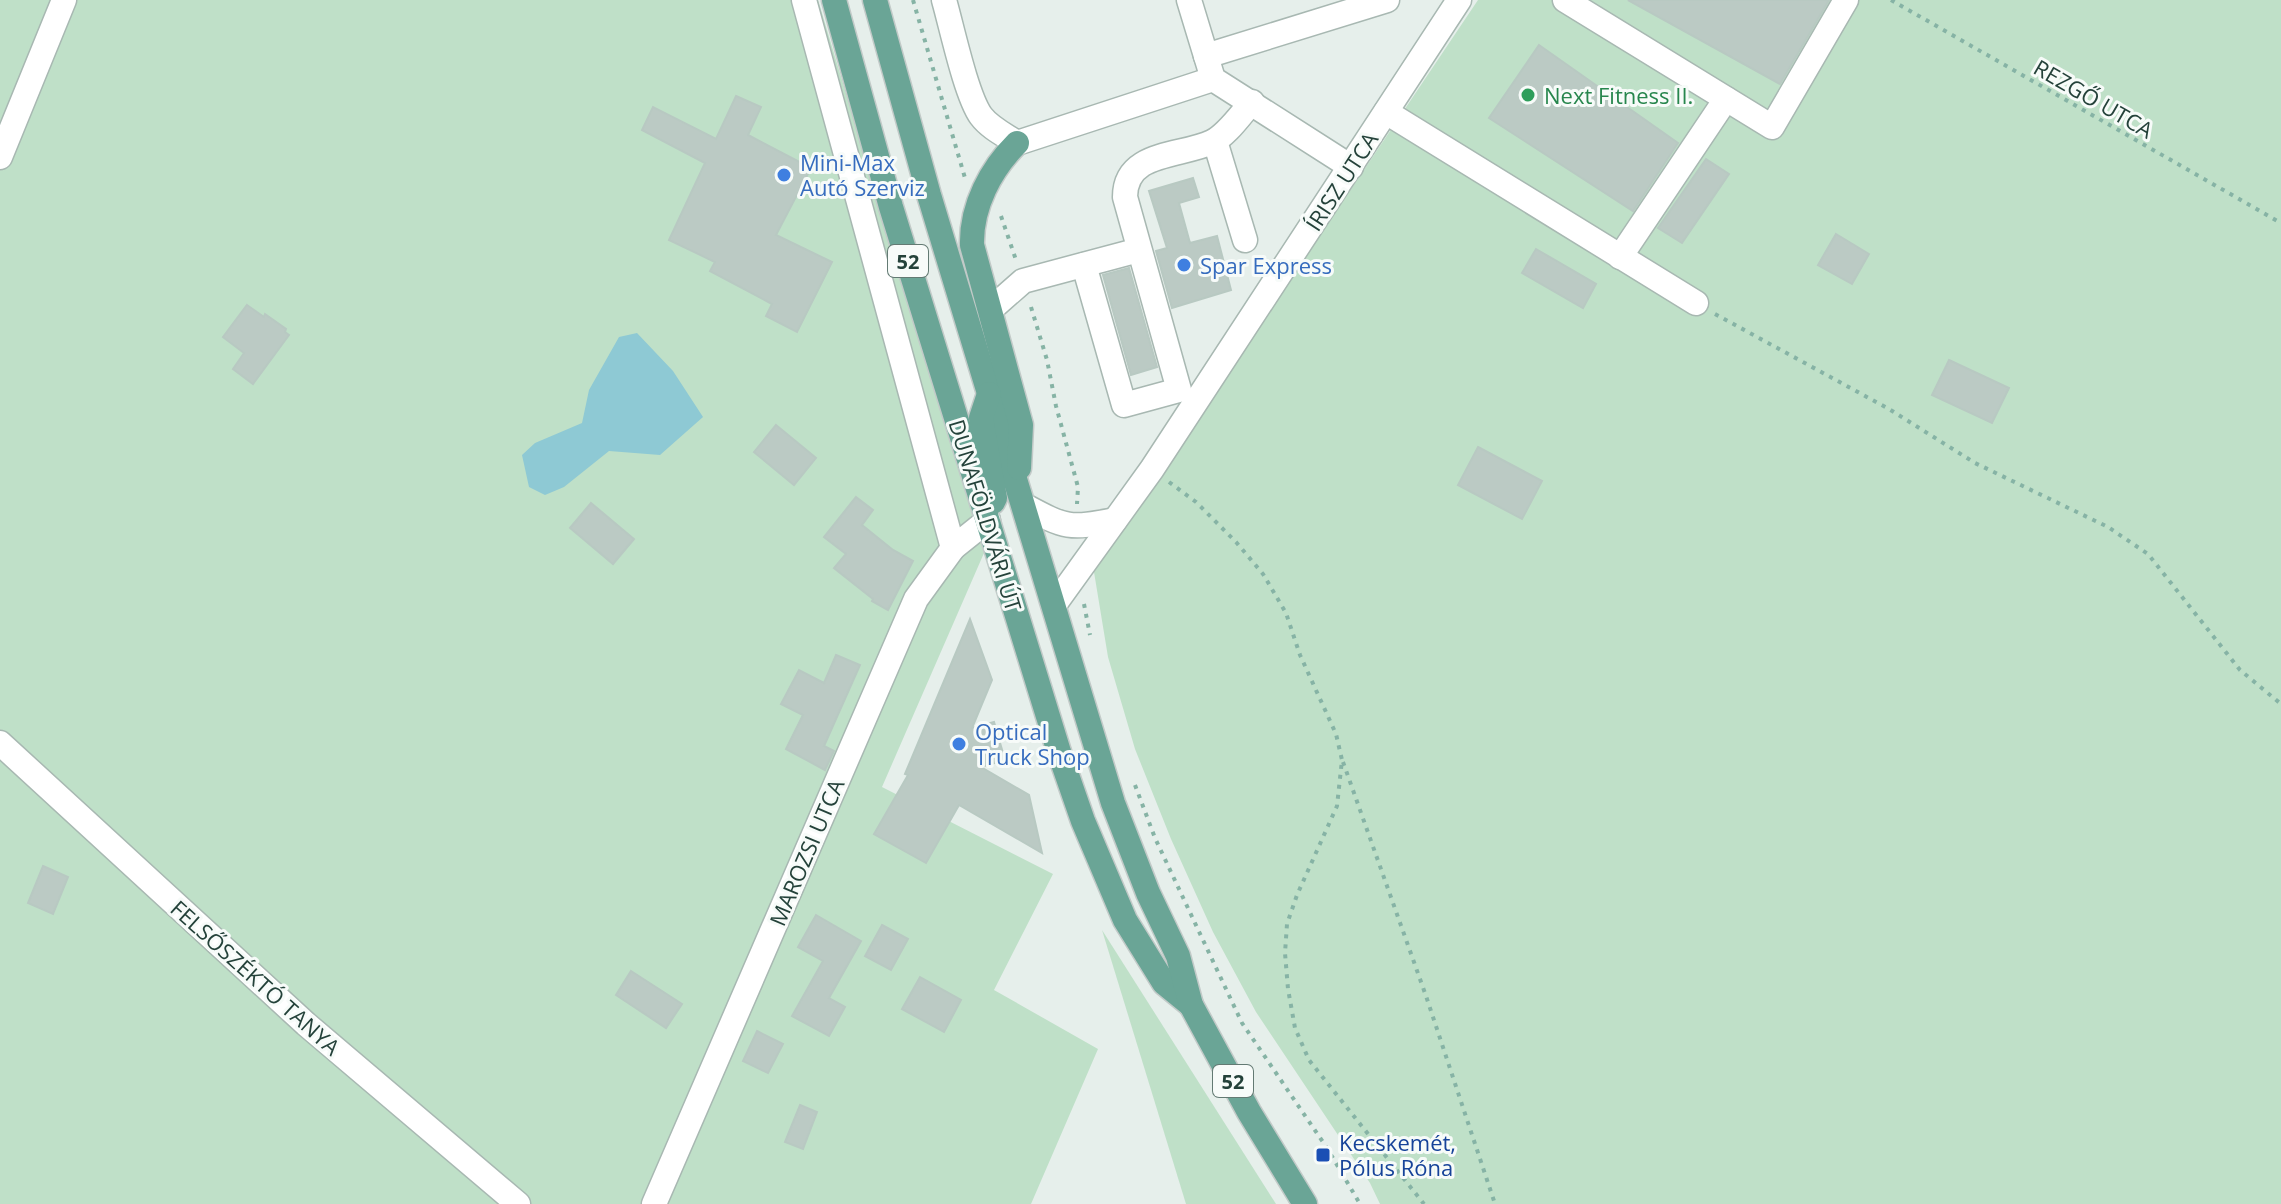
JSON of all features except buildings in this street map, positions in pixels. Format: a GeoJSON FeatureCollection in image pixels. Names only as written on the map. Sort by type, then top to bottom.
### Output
{"type":"FeatureCollection","features":[{"type":"Feature","properties":{"kind":"main road","name":"DUNAFÖLDVÁRI ÚT"},"geometry":{"type":"LineString","coordinates":[[834,0],[891,207],[1059,752],[1125,920],[1164,983],[1191,1005]]}},
{"type":"Feature","properties":{"kind":"main road","name":"DUNAFÖLDVÁRI ÚT"},"geometry":{"type":"LineString","coordinates":[[875,0],[929,195],[1113,803],[1148,893],[1178,956],[1191,1005],[1305,1204]]}},
{"type":"Feature","properties":{"kind":"main road"},"geometry":{"type":"LineString","coordinates":[[1017,143],[993,171],[977,210],[972,245],[1021,425],[1021,496]]}},
{"type":"Feature","properties":{"kind":"main road"},"geometry":{"type":"LineString","coordinates":[[988,520],[995,498],[981,418],[990,392]]}},
{"type":"Feature","properties":{"kind":"street"},"geometry":{"type":"LineString","coordinates":[[1,153],[64,0]]}},
{"type":"Feature","properties":{"kind":"street"},"geometry":{"type":"LineString","coordinates":[[804,0],[953,548]]}},
{"type":"Feature","properties":{"kind":"street"},"geometry":{"type":"LineString","coordinates":[[944,0],[970,90],[982,117],[1017,143],[1382,2]]}},
{"type":"Feature","properties":{"kind":"street"},"geometry":{"type":"LineString","coordinates":[[1189,0],[1210,67],[1252,102],[1351,167]]}},
{"type":"Feature","properties":{"kind":"street","name":"ÍRISZ UTCA"},"geometry":{"type":"LineString","coordinates":[[1054,605],[1152,469],[1459,0]]}},
{"type":"Feature","properties":{"kind":"street"},"geometry":{"type":"LineString","coordinates":[[1565,0],[1772,127],[1846,0]]}},
{"type":"Feature","properties":{"kind":"street"},"geometry":{"type":"LineString","coordinates":[[1620,257],[1726,99]]}},
{"type":"Feature","properties":{"kind":"street"},"geometry":{"type":"LineString","coordinates":[[1084,265],[1124,405],[1179,390],[1125,197],[1125,183],[1131,172],[1141,164],[1215,141],[1252,102]]}},
{"type":"Feature","properties":{"kind":"street"},"geometry":{"type":"LineString","coordinates":[[1386,112],[1696,303]]}},
{"type":"Feature","properties":{"kind":"street"},"geometry":{"type":"LineString","coordinates":[[1215,141],[1245,240]]}},
{"type":"Feature","properties":{"kind":"street"},"geometry":{"type":"LineString","coordinates":[[990,310],[1023,281],[1139,250]]}},
{"type":"Feature","properties":{"kind":"street"},"geometry":{"type":"LineString","coordinates":[[1021,496],[1054,521],[1076,528],[1115,520]]}},
{"type":"Feature","properties":{"kind":"street","name":"MAROZSI UTCA"},"geometry":{"type":"LineString","coordinates":[[654,1204],[916,599],[953,548],[988,520]]}},
{"type":"Feature","properties":{"kind":"street","name":"FELSŐSZÉKTÓ TANYA"},"geometry":{"type":"LineString","coordinates":[[0,743],[306,1024],[518,1204]]}},
{"type":"Feature","properties":{"kind":"path","name":"REZGŐ UTCA"},"geometry":{"type":"LineString","coordinates":[[1891,0],[2281,223]]}},
{"type":"Feature","properties":{"kind":"path"},"geometry":{"type":"LineString","coordinates":[[1696,303],[1889,409],[1975,463],[2108,527],[2148,554],[2240,670],[2281,704]]}},
{"type":"Feature","properties":{"kind":"path"},"geometry":{"type":"LineString","coordinates":[[1152,469],[1196,502],[1236,542],[1263,574],[1286,613],[1300,655],[1336,734],[1342,760],[1426,996],[1495,1204]]}},
{"type":"Feature","properties":{"kind":"path"},"geometry":{"type":"LineString","coordinates":[[1079,574],[1091,642]]}},
{"type":"Feature","properties":{"kind":"path"},"geometry":{"type":"LineString","coordinates":[[1342,760],[1337,806],[1287,924],[1285,953],[1295,1028],[1309,1060],[1424,1204]]}},
{"type":"Feature","properties":{"kind":"path"},"geometry":{"type":"LineString","coordinates":[[1135,785],[1155,838],[1242,1023],[1327,1148],[1360,1204]]}},
{"type":"Feature","properties":{"kind":"green space"},"geometry":{"type":"Polygon","coordinates":[[[0,0],[818,0],[984,553],[882,787],[1053,874],[994,990],[1098,1049],[1031,1204],[0,1204],[0,0]]]}},
{"type":"Feature","properties":{"kind":"green space"},"geometry":{"type":"Polygon","coordinates":[[[1478,0],[2281,0],[2281,1204],[1380,1204],[1370,1183],[1256,1012],[1213,932],[1135,749],[1108,657],[1094,572],[1478,0]]]}},
{"type":"Feature","properties":{"kind":"green space"},"geometry":{"type":"Polygon","coordinates":[[[1102,930],[1276,1204],[1186,1204],[1102,930]]]}},
{"type":"Feature","properties":{"kind":"water"},"geometry":{"type":"Polygon","coordinates":[[[637,333],[673,371],[703,417],[660,455],[609,451],[564,487],[545,495],[529,487],[522,455],[535,443],[582,423],[589,390],[619,337],[637,333]]]}},
{"type":"Feature","properties":{"kind":"place","name":"Next Fitness II."},"geometry":{"type":"Point","coordinates":[1528,95]}},
{"type":"Feature","properties":{"kind":"place","name":"Mini-Max Autó Szerviz"},"geometry":{"type":"Point","coordinates":[784,175]}},
{"type":"Feature","properties":{"kind":"place","name":"Spar Express"},"geometry":{"type":"Point","coordinates":[1184,265]}},
{"type":"Feature","properties":{"kind":"place","name":"Optical Truck Shop"},"geometry":{"type":"Point","coordinates":[959,744]}},
{"type":"Feature","properties":{"kind":"place","name":"Kecskemét, Pólus Róna"},"geometry":{"type":"Point","coordinates":[1323,1155]}}]}
